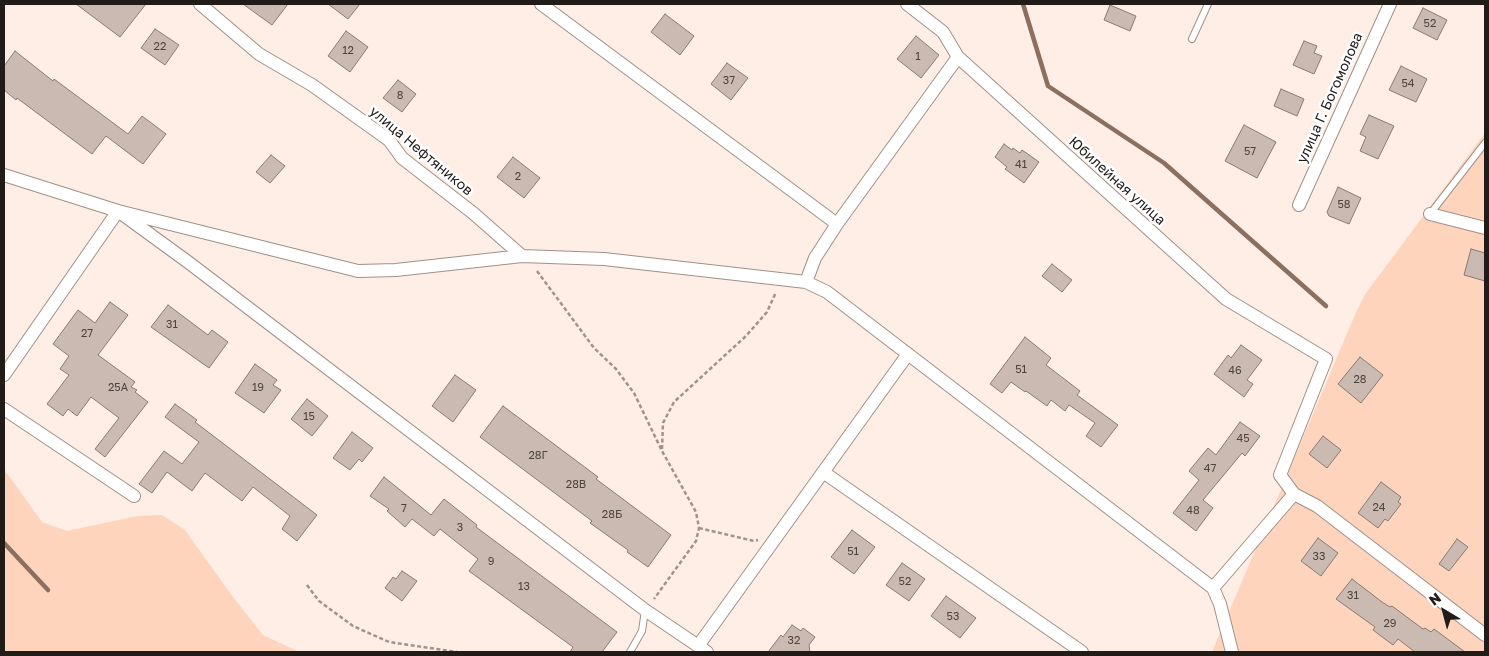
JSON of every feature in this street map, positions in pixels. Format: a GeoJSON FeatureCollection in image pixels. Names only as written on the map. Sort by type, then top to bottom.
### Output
{"type":"FeatureCollection","features":[{"type":"Feature","properties":{"kind":"street","name":"улица Нефтяников"},"geometry":{"type":"LineString","coordinates":[[200,4],[260,54],[312,85],[389,140],[402,158],[473,213],[522,256]]}},
{"type":"Feature","properties":{"kind":"street"},"geometry":{"type":"LineString","coordinates":[[540,4],[837,224]]}},
{"type":"Feature","properties":{"kind":"street","name":"Юбилейная улица"},"geometry":{"type":"LineString","coordinates":[[907,4],[943,32],[958,57],[1226,299],[1326,359],[1280,475],[1294,494]]}},
{"type":"Feature","properties":{"kind":"street","name":"улица Г. Богомолова"},"geometry":{"type":"LineString","coordinates":[[1299,205],[1390,4]]}},
{"type":"Feature","properties":{"kind":"street"},"geometry":{"type":"LineString","coordinates":[[806,282],[815,258],[837,224],[958,57]]}},
{"type":"Feature","properties":{"kind":"street"},"geometry":{"type":"LineString","coordinates":[[4,175],[118,211],[358,271],[396,270],[522,256],[604,259],[806,282],[827,292],[1213,588],[1220,604],[1232,652]]}},
{"type":"Feature","properties":{"kind":"street"},"geometry":{"type":"LineString","coordinates":[[4,375],[118,211]]}},
{"type":"Feature","properties":{"kind":"street"},"geometry":{"type":"LineString","coordinates":[[118,211],[188,262],[645,610],[702,649],[777,537],[908,354]]}},
{"type":"Feature","properties":{"kind":"street"},"geometry":{"type":"LineString","coordinates":[[1430,214],[1485,228]]}},
{"type":"Feature","properties":{"kind":"street"},"geometry":{"type":"LineString","coordinates":[[4,409],[134,496]]}},
{"type":"Feature","properties":{"kind":"street"},"geometry":{"type":"LineString","coordinates":[[824,472],[1082,652]]}},
{"type":"Feature","properties":{"kind":"street"},"geometry":{"type":"LineString","coordinates":[[1213,588],[1294,494],[1317,506],[1485,634]]}},
{"type":"Feature","properties":{"kind":"lane"},"geometry":{"type":"LineString","coordinates":[[1192,39],[1208,4]]}},
{"type":"Feature","properties":{"kind":"lane"},"geometry":{"type":"LineString","coordinates":[[1430,214],[1485,143]]}},
{"type":"Feature","properties":{"kind":"lane"},"geometry":{"type":"LineString","coordinates":[[630,652],[642,631],[645,610]]}},
{"type":"Feature","properties":{"kind":"path"},"geometry":{"type":"LineString","coordinates":[[522,256],[535,268],[594,348],[616,369],[634,393],[662,451],[696,512],[699,528],[696,541],[645,610]]}},
{"type":"Feature","properties":{"kind":"path"},"geometry":{"type":"LineString","coordinates":[[662,451],[663,422],[674,402],[746,336],[767,312],[782,279]]}},
{"type":"Feature","properties":{"kind":"path"},"geometry":{"type":"LineString","coordinates":[[699,528],[754,541],[777,537]]}},
{"type":"Feature","properties":{"kind":"path"},"geometry":{"type":"LineString","coordinates":[[306,585],[319,601],[353,626],[389,642],[457,652]]}},
{"type":"Feature","properties":{"kind":"shaded area"},"geometry":{"type":"Polygon","coordinates":[[[1485,133],[1485,652],[1212,652],[1357,310],[1366,293],[1485,133]]]}},
{"type":"Feature","properties":{"kind":"shaded area"},"geometry":{"type":"Polygon","coordinates":[[[4,469],[42,522],[67,531],[137,516],[162,515],[185,530],[263,635],[299,652],[4,652],[4,469]]]}},
{"type":"Feature","properties":{"kind":"building"},"geometry":{"type":"Polygon","coordinates":[[[76,4],[146,4],[120,37],[76,4]]]}},
{"type":"Feature","properties":{"kind":"building"},"geometry":{"type":"Polygon","coordinates":[[[243,4],[288,4],[272,25],[243,4]]]}},
{"type":"Feature","properties":{"kind":"building"},"geometry":{"type":"Polygon","coordinates":[[[328,4],[360,4],[348,19],[328,4]]]}},
{"type":"Feature","properties":{"kind":"building"},"geometry":{"type":"Polygon","coordinates":[[[1110,5],[1136,16],[1130,31],[1104,20],[1110,5]]]}},
{"type":"Feature","properties":{"kind":"building"},"geometry":{"type":"Polygon","coordinates":[[[1423,8],[1447,20],[1437,40],[1413,28],[1423,8]]]}},
{"type":"Feature","properties":{"kind":"building"},"geometry":{"type":"Polygon","coordinates":[[[665,14],[694,36],[680,55],[651,32],[665,14]]]}},
{"type":"Feature","properties":{"kind":"building"},"geometry":{"type":"Polygon","coordinates":[[[155,29],[179,45],[165,65],[141,48],[155,29]]]}},
{"type":"Feature","properties":{"kind":"building"},"geometry":{"type":"Polygon","coordinates":[[[346,31],[368,47],[350,72],[328,56],[346,31]]]}},
{"type":"Feature","properties":{"kind":"building"},"geometry":{"type":"Polygon","coordinates":[[[916,36],[939,55],[921,78],[897,59],[916,36]]]}},
{"type":"Feature","properties":{"kind":"building"},"geometry":{"type":"Polygon","coordinates":[[[1304,41],[1317,46],[1314,53],[1322,56],[1314,74],[1293,65],[1304,41]]]}},
{"type":"Feature","properties":{"kind":"building"},"geometry":{"type":"Polygon","coordinates":[[[15,51],[53,81],[54,79],[128,134],[142,116],[166,134],[143,164],[106,136],[92,154],[4,90],[4,66],[15,51]]]}},
{"type":"Feature","properties":{"kind":"building"},"geometry":{"type":"Polygon","coordinates":[[[727,63],[748,78],[731,100],[711,84],[727,63]]]}},
{"type":"Feature","properties":{"kind":"building"},"geometry":{"type":"Polygon","coordinates":[[[1401,66],[1427,79],[1416,102],[1389,90],[1401,66]]]}},
{"type":"Feature","properties":{"kind":"building"},"geometry":{"type":"Polygon","coordinates":[[[398,80],[416,94],[402,112],[383,98],[398,80]]]}},
{"type":"Feature","properties":{"kind":"building"},"geometry":{"type":"Polygon","coordinates":[[[1281,89],[1304,99],[1297,116],[1274,106],[1281,89]]]}},
{"type":"Feature","properties":{"kind":"building"},"geometry":{"type":"Polygon","coordinates":[[[1369,115],[1394,126],[1378,159],[1360,151],[1366,137],[1360,134],[1369,115]]]}},
{"type":"Feature","properties":{"kind":"building"},"geometry":{"type":"Polygon","coordinates":[[[1244,125],[1276,142],[1257,178],[1225,161],[1244,125]]]}},
{"type":"Feature","properties":{"kind":"building"},"geometry":{"type":"Polygon","coordinates":[[[1004,144],[1020,153],[1022,150],[1039,162],[1024,183],[1005,169],[1007,167],[995,157],[1004,144]]]}},
{"type":"Feature","properties":{"kind":"building"},"geometry":{"type":"Polygon","coordinates":[[[271,155],[285,166],[270,183],[256,172],[271,155]]]}},
{"type":"Feature","properties":{"kind":"building"},"geometry":{"type":"Polygon","coordinates":[[[513,157],[540,178],[524,198],[497,177],[513,157]]]}},
{"type":"Feature","properties":{"kind":"building"},"geometry":{"type":"Polygon","coordinates":[[[1338,187],[1361,198],[1349,224],[1329,216],[1327,212],[1338,187]]]}},
{"type":"Feature","properties":{"kind":"building"},"geometry":{"type":"Polygon","coordinates":[[[1471,249],[1485,253],[1485,281],[1464,275],[1471,249]]]}},
{"type":"Feature","properties":{"kind":"building"},"geometry":{"type":"Polygon","coordinates":[[[1052,264],[1072,280],[1062,292],[1042,276],[1052,264]]]}},
{"type":"Feature","properties":{"kind":"building"},"geometry":{"type":"Polygon","coordinates":[[[110,302],[128,315],[98,355],[135,382],[131,387],[137,390],[135,392],[148,402],[105,457],[95,449],[119,418],[91,397],[77,416],[68,409],[63,416],[47,404],[69,375],[60,369],[69,356],[53,344],[78,310],[95,323],[110,302]]]}},
{"type":"Feature","properties":{"kind":"building"},"geometry":{"type":"Polygon","coordinates":[[[168,305],[208,335],[212,330],[228,342],[209,368],[151,327],[168,305]]]}},
{"type":"Feature","properties":{"kind":"building"},"geometry":{"type":"Polygon","coordinates":[[[1025,337],[1051,358],[1046,365],[1080,391],[1077,395],[1118,425],[1101,447],[1086,436],[1095,423],[1069,405],[1065,411],[1051,400],[1047,406],[1011,382],[1002,393],[990,384],[1025,337]]]}},
{"type":"Feature","properties":{"kind":"building"},"geometry":{"type":"Polygon","coordinates":[[[1241,345],[1262,360],[1247,380],[1253,384],[1244,397],[1214,374],[1228,355],[1231,358],[1241,345]]]}},
{"type":"Feature","properties":{"kind":"building"},"geometry":{"type":"Polygon","coordinates":[[[1360,357],[1383,375],[1361,403],[1338,384],[1360,357]]]}},
{"type":"Feature","properties":{"kind":"building"},"geometry":{"type":"Polygon","coordinates":[[[255,364],[277,380],[273,385],[281,390],[264,413],[235,393],[255,364]]]}},
{"type":"Feature","properties":{"kind":"building"},"geometry":{"type":"Polygon","coordinates":[[[455,375],[476,390],[453,422],[432,406],[455,375]]]}},
{"type":"Feature","properties":{"kind":"building"},"geometry":{"type":"Polygon","coordinates":[[[307,399],[328,416],[312,436],[291,419],[307,399]]]}},
{"type":"Feature","properties":{"kind":"building"},"geometry":{"type":"Polygon","coordinates":[[[175,404],[197,420],[195,422],[317,515],[297,541],[282,529],[290,516],[253,487],[242,501],[205,473],[192,491],[167,472],[152,493],[139,484],[164,451],[182,464],[199,442],[165,417],[175,404]]]}},
{"type":"Feature","properties":{"kind":"building"},"geometry":{"type":"Polygon","coordinates":[[[503,406],[598,477],[596,479],[671,535],[648,567],[590,523],[592,521],[480,437],[503,406]]]}},
{"type":"Feature","properties":{"kind":"building"},"geometry":{"type":"Polygon","coordinates":[[[1240,422],[1260,436],[1245,456],[1242,453],[1203,500],[1213,508],[1196,531],[1173,513],[1199,480],[1189,471],[1208,448],[1216,455],[1240,422]]]}},
{"type":"Feature","properties":{"kind":"building"},"geometry":{"type":"Polygon","coordinates":[[[352,432],[373,448],[362,462],[359,459],[350,470],[333,458],[352,432]]]}},
{"type":"Feature","properties":{"kind":"building"},"geometry":{"type":"Polygon","coordinates":[[[1323,436],[1341,450],[1327,468],[1309,454],[1323,436]]]}},
{"type":"Feature","properties":{"kind":"building"},"geometry":{"type":"Polygon","coordinates":[[[384,477],[431,515],[444,499],[477,525],[476,527],[617,632],[602,652],[570,652],[573,647],[469,571],[478,559],[440,529],[434,536],[412,519],[405,527],[387,511],[389,509],[370,496],[384,477]]]}},
{"type":"Feature","properties":{"kind":"building"},"geometry":{"type":"Polygon","coordinates":[[[1381,482],[1401,497],[1398,502],[1401,504],[1388,521],[1385,519],[1378,528],[1358,513],[1381,482]]]}},
{"type":"Feature","properties":{"kind":"building"},"geometry":{"type":"Polygon","coordinates":[[[852,530],[875,547],[854,574],[831,557],[852,530]]]}},
{"type":"Feature","properties":{"kind":"building"},"geometry":{"type":"Polygon","coordinates":[[[1318,538],[1338,553],[1321,576],[1301,561],[1318,538]]]}},
{"type":"Feature","properties":{"kind":"building"},"geometry":{"type":"Polygon","coordinates":[[[1457,539],[1468,547],[1449,571],[1439,564],[1457,539]]]}},
{"type":"Feature","properties":{"kind":"building"},"geometry":{"type":"Polygon","coordinates":[[[902,563],[925,579],[909,601],[886,585],[902,563]]]}},
{"type":"Feature","properties":{"kind":"building"},"geometry":{"type":"Polygon","coordinates":[[[402,571],[417,581],[402,601],[385,588],[393,577],[396,579],[402,571]]]}},
{"type":"Feature","properties":{"kind":"building"},"geometry":{"type":"Polygon","coordinates":[[[1352,579],[1382,602],[1390,607],[1392,606],[1423,629],[1425,628],[1431,632],[1434,629],[1465,652],[1415,652],[1398,639],[1393,645],[1373,630],[1375,627],[1336,599],[1352,579]]]}},
{"type":"Feature","properties":{"kind":"building"},"geometry":{"type":"Polygon","coordinates":[[[946,596],[976,618],[960,638],[931,616],[946,596]]]}},
{"type":"Feature","properties":{"kind":"building"},"geometry":{"type":"Polygon","coordinates":[[[792,625],[801,631],[803,628],[815,637],[809,645],[810,652],[768,652],[781,635],[783,637],[792,625]]]}},
{"type":"Feature","properties":{"kind":"waterway"},"geometry":{"type":"LineString","coordinates":[[1023,4],[1048,86],[1164,163],[1326,306]]}},
{"type":"Feature","properties":{"kind":"waterway"},"geometry":{"type":"LineString","coordinates":[[4,543],[48,590]]}}]}
